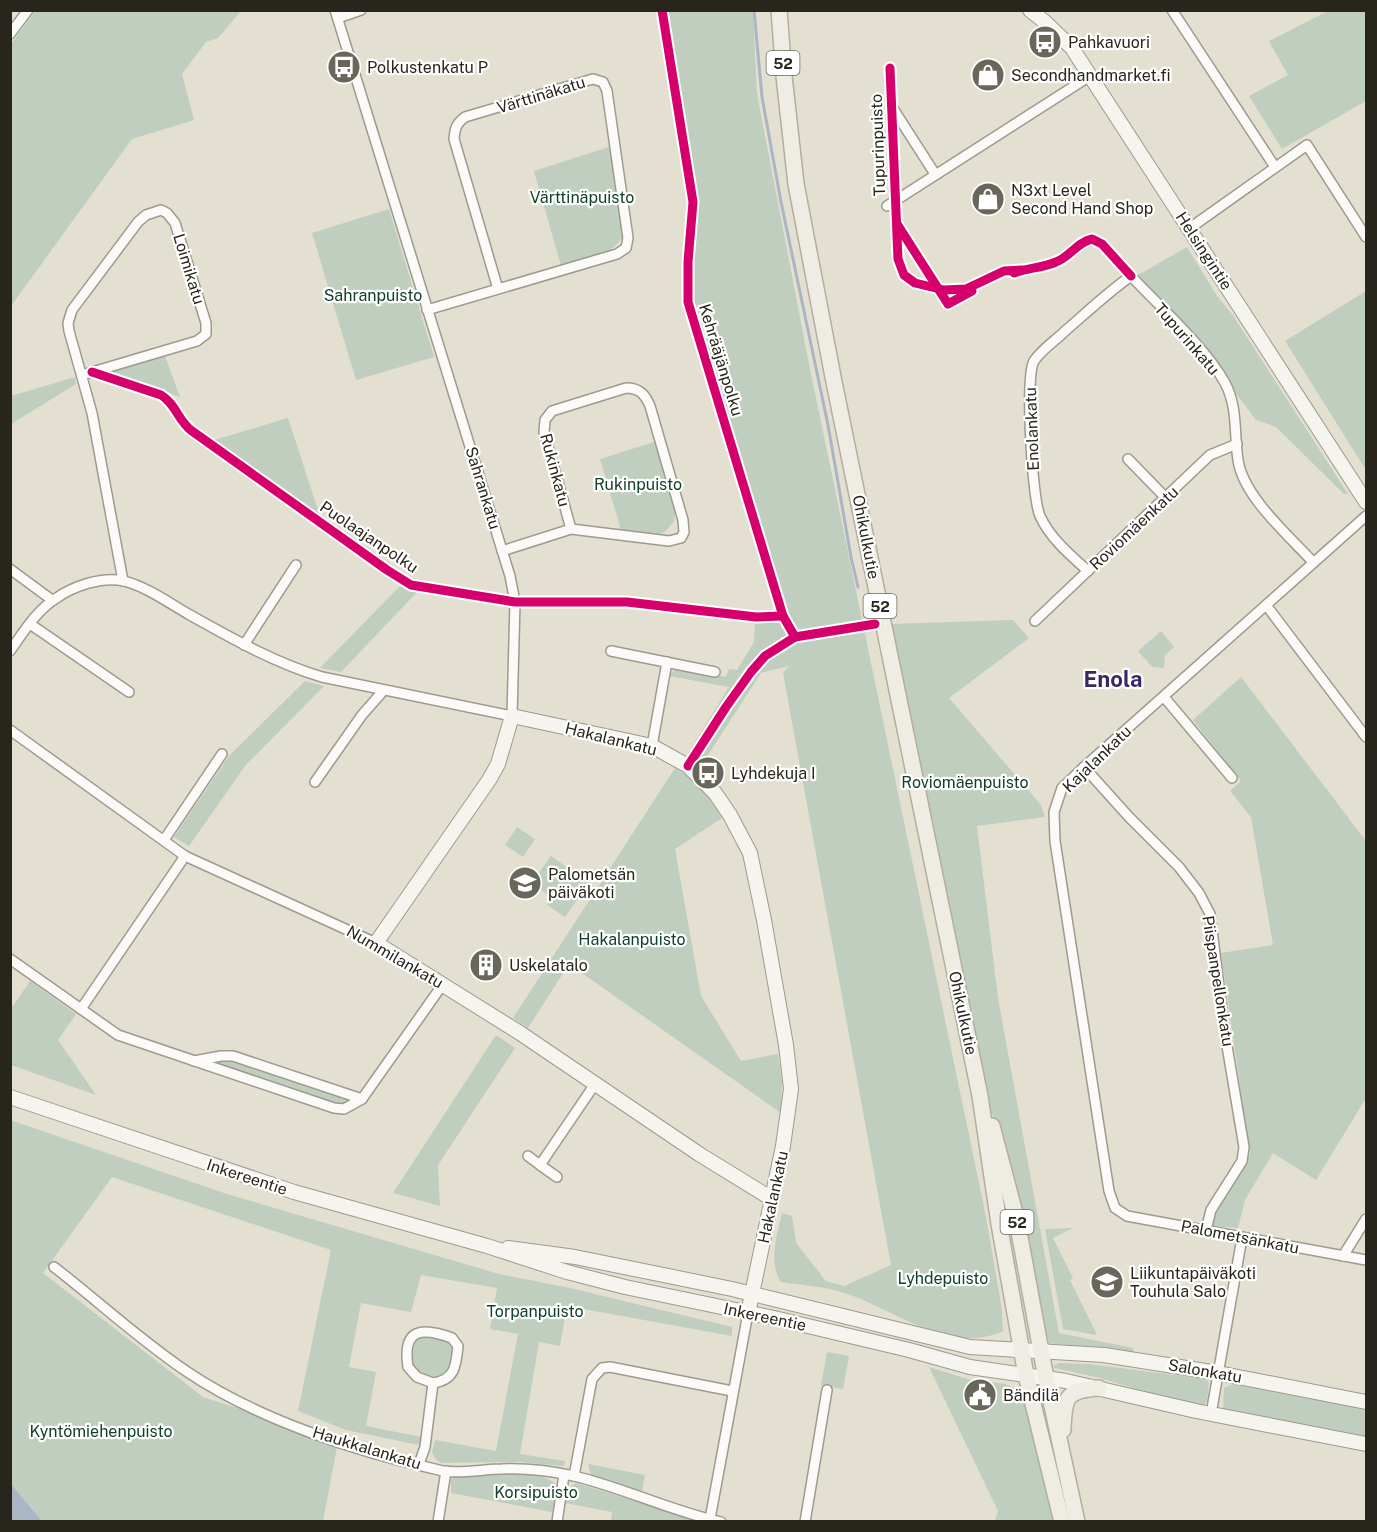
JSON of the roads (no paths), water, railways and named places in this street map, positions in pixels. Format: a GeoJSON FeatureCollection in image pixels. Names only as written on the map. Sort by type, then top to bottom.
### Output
{"type":"FeatureCollection","features":[{"type":"Feature","properties":{"kind":"main road","name":"Ohikulkutie"},"geometry":{"type":"LineString","coordinates":[[779,10],[796,184],[834,382],[980,1096],[999,1224],[1026,1376],[1062,1521]]}},
{"type":"Feature","properties":{"kind":"main road","name":"Ohikulkutie"},"geometry":{"type":"LineString","coordinates":[[980,1096],[993,1129],[1017,1221],[1046,1378],[1077,1521]]}},
{"type":"Feature","properties":{"kind":"main road"},"geometry":{"type":"LineString","coordinates":[[1063,1451],[1066,1400],[1076,1391],[1099,1388]]}},
{"type":"Feature","properties":{"kind":"street"},"geometry":{"type":"LineString","coordinates":[[10,34],[28,10]]}},
{"type":"Feature","properties":{"kind":"street"},"geometry":{"type":"LineString","coordinates":[[336,14],[361,10]]}},
{"type":"Feature","properties":{"kind":"street","name":"Helsingintie"},"geometry":{"type":"LineString","coordinates":[[1030,10],[1072,48],[1366,502]]}},
{"type":"Feature","properties":{"kind":"street"},"geometry":{"type":"LineString","coordinates":[[1172,10],[1275,167]]}},
{"type":"Feature","properties":{"kind":"street","name":"Sahrankatu"},"geometry":{"type":"LineString","coordinates":[[336,14],[502,550],[515,602],[512,716],[498,764],[376,943]]}},
{"type":"Feature","properties":{"kind":"street"},"geometry":{"type":"LineString","coordinates":[[887,206],[1090,76]]}},
{"type":"Feature","properties":{"kind":"street","name":"Värttinäkatu"},"geometry":{"type":"LineString","coordinates":[[427,310],[617,254],[626,248],[628,238],[613,124],[607,91],[603,82],[598,79],[465,117],[454,129],[454,139],[498,289]]}},
{"type":"Feature","properties":{"kind":"street"},"geometry":{"type":"LineString","coordinates":[[892,106],[936,174]]}},
{"type":"Feature","properties":{"kind":"street"},"geometry":{"type":"LineString","coordinates":[[1190,228],[1307,145],[1366,237]]}},
{"type":"Feature","properties":{"kind":"street","name":"Loimikatu"},"geometry":{"type":"LineString","coordinates":[[82,375],[197,341],[206,334],[206,323],[175,224],[171,217],[162,210],[146,215],[138,222],[72,310],[68,323],[92,413],[123,581]]}},
{"type":"Feature","properties":{"kind":"street","name":"Tupurinkatu"},"geometry":{"type":"LineString","coordinates":[[1131,276],[1201,351],[1224,382],[1233,403],[1238,461],[1244,481],[1249,490],[1313,562]]}},
{"type":"Feature","properties":{"kind":"street","name":"Enolankatu"},"geometry":{"type":"LineString","coordinates":[[1088,571],[1052,536],[1039,514],[1034,490],[1029,386],[1033,363],[1044,349],[1109,292],[1131,276]]}},
{"type":"Feature","properties":{"kind":"street","name":"Rukinkatu"},"geometry":{"type":"LineString","coordinates":[[502,550],[571,529],[669,541],[681,538],[684,532],[683,520],[650,406],[642,393],[636,389],[626,388],[552,411],[545,420],[544,432],[571,529]]}},
{"type":"Feature","properties":{"kind":"street","name":"Roviomäenkatu"},"geometry":{"type":"LineString","coordinates":[[1035,621],[1210,455],[1237,444]]}},
{"type":"Feature","properties":{"kind":"street"},"geometry":{"type":"LineString","coordinates":[[1128,459],[1166,498]]}},
{"type":"Feature","properties":{"kind":"street","name":"Kajalankatu"},"geometry":{"type":"LineString","coordinates":[[1115,1208],[1109,1191],[1055,841],[1054,812],[1062,788],[1366,516]]}},
{"type":"Feature","properties":{"kind":"street"},"geometry":{"type":"LineString","coordinates":[[244,645],[296,565]]}},
{"type":"Feature","properties":{"kind":"street"},"geometry":{"type":"LineString","coordinates":[[10,569],[52,600]]}},
{"type":"Feature","properties":{"kind":"street","name":"Hakalankatu"},"geometry":{"type":"LineString","coordinates":[[10,651],[52,600],[88,584],[111,580],[123,581],[144,589],[244,645],[301,671],[652,746],[688,766],[715,793],[744,840],[754,867],[786,1045],[791,1089],[783,1146],[748,1313]]}},
{"type":"Feature","properties":{"kind":"street"},"geometry":{"type":"LineString","coordinates":[[1266,605],[1366,737]]}},
{"type":"Feature","properties":{"kind":"street"},"geometry":{"type":"LineString","coordinates":[[30,624],[129,692]]}},
{"type":"Feature","properties":{"kind":"street"},"geometry":{"type":"LineString","coordinates":[[611,651],[716,672]]}},
{"type":"Feature","properties":{"kind":"street"},"geometry":{"type":"LineString","coordinates":[[652,746],[667,662]]}},
{"type":"Feature","properties":{"kind":"street"},"geometry":{"type":"LineString","coordinates":[[315,782],[362,715],[384,690]]}},
{"type":"Feature","properties":{"kind":"street"},"geometry":{"type":"LineString","coordinates":[[1164,697],[1232,778]]}},
{"type":"Feature","properties":{"kind":"street","name":"Nummilankatu"},"geometry":{"type":"LineString","coordinates":[[10,730],[185,856],[376,943],[443,984],[699,1154],[772,1199]]}},
{"type":"Feature","properties":{"kind":"street"},"geometry":{"type":"LineString","coordinates":[[164,840],[222,754]]}},
{"type":"Feature","properties":{"kind":"street","name":"Piispanpellonkatu"},"geometry":{"type":"LineString","coordinates":[[1084,767],[1129,817],[1179,867],[1199,893],[1210,914],[1225,1034],[1244,1147],[1242,1161],[1211,1210],[1206,1230]]}},
{"type":"Feature","properties":{"kind":"street"},"geometry":{"type":"LineString","coordinates":[[81,1009],[185,856]]}},
{"type":"Feature","properties":{"kind":"street"},"geometry":{"type":"LineString","coordinates":[[10,959],[118,1035],[334,1108],[344,1109],[362,1099],[443,984]]}},
{"type":"Feature","properties":{"kind":"street"},"geometry":{"type":"LineString","coordinates":[[192,1061],[233,1056],[362,1099]]}},
{"type":"Feature","properties":{"kind":"street"},"geometry":{"type":"LineString","coordinates":[[540,1165],[595,1084]]}},
{"type":"Feature","properties":{"kind":"street","name":"Inkereentie"},"geometry":{"type":"LineString","coordinates":[[10,1097],[294,1192],[487,1246],[579,1275],[909,1350],[970,1367],[1046,1378]]}},
{"type":"Feature","properties":{"kind":"street"},"geometry":{"type":"LineString","coordinates":[[528,1156],[557,1177]]}},
{"type":"Feature","properties":{"kind":"street","name":"Palometsänkatu"},"geometry":{"type":"LineString","coordinates":[[1115,1208],[1127,1216],[1366,1260]]}},
{"type":"Feature","properties":{"kind":"street"},"geometry":{"type":"LineString","coordinates":[[1343,1256],[1366,1219]]}},
{"type":"Feature","properties":{"kind":"street"},"geometry":{"type":"LineString","coordinates":[[1210,1414],[1242,1238]]}},
{"type":"Feature","properties":{"kind":"street","name":"Inkereentie"},"geometry":{"type":"LineString","coordinates":[[487,1246],[575,1257],[753,1294],[953,1344],[987,1349],[1042,1350]]}},
{"type":"Feature","properties":{"kind":"street","name":"Haukkalankatu"},"geometry":{"type":"LineString","coordinates":[[54,1267],[142,1339],[186,1371],[224,1395],[282,1420],[354,1447],[446,1471],[506,1468],[569,1475],[715,1521]]}},
{"type":"Feature","properties":{"kind":"street"},"geometry":{"type":"LineString","coordinates":[[715,1521],[732,1391],[748,1313]]}},
{"type":"Feature","properties":{"kind":"street"},"geometry":{"type":"LineString","coordinates":[[421,1330],[445,1335],[457,1343],[458,1349],[451,1375],[445,1381],[433,1383],[417,1377],[408,1366],[410,1339],[414,1333],[421,1330]]}},
{"type":"Feature","properties":{"kind":"street","name":"Salonkatu"},"geometry":{"type":"LineString","coordinates":[[1042,1350],[1104,1355],[1218,1373],[1366,1402]]}},
{"type":"Feature","properties":{"kind":"street"},"geometry":{"type":"LineString","coordinates":[[556,1521],[592,1379],[602,1368],[610,1367],[732,1391]]}},
{"type":"Feature","properties":{"kind":"street"},"geometry":{"type":"LineString","coordinates":[[1046,1378],[1210,1414],[1366,1444]]}},
{"type":"Feature","properties":{"kind":"street"},"geometry":{"type":"LineString","coordinates":[[419,1464],[425,1447],[433,1383]]}},
{"type":"Feature","properties":{"kind":"street"},"geometry":{"type":"LineString","coordinates":[[805,1521],[827,1390]]}},
{"type":"Feature","properties":{"kind":"street"},"geometry":{"type":"LineString","coordinates":[[438,1521],[446,1471]]}},
{"type":"Feature","properties":{"kind":"water"},"geometry":{"type":"Polygon","coordinates":[[[11,1484],[42,1521],[11,1521],[11,1484]]]}},
{"type":"Feature","properties":{"kind":"waterway"},"geometry":{"type":"LineString","coordinates":[[754,10],[762,97],[858,587]]}},
{"type":"Feature","properties":{"kind":"place","name":"Pahkavuori"},"geometry":{"type":"Point","coordinates":[1045,42]}},
{"type":"Feature","properties":{"kind":"place","name":"Polkustenkatu P"},"geometry":{"type":"Point","coordinates":[344,67]}},
{"type":"Feature","properties":{"kind":"place","name":"Secondhandmarket.fi"},"geometry":{"type":"Point","coordinates":[988,75]}},
{"type":"Feature","properties":{"kind":"place","name":"N3xt Level Second Hand Shop"},"geometry":{"type":"Point","coordinates":[988,199]}},
{"type":"Feature","properties":{"kind":"place","name":"Lyhdekuja I"},"geometry":{"type":"Point","coordinates":[708,773]}},
{"type":"Feature","properties":{"kind":"place","name":"Palometsän päiväkoti"},"geometry":{"type":"Point","coordinates":[525,883]}},
{"type":"Feature","properties":{"kind":"place","name":"Uskelatalo"},"geometry":{"type":"Point","coordinates":[486,965]}},
{"type":"Feature","properties":{"kind":"place","name":"Liikuntapäiväkoti Touhula Salo"},"geometry":{"type":"Point","coordinates":[1107,1282]}},
{"type":"Feature","properties":{"kind":"place","name":"Bändilä"},"geometry":{"type":"Point","coordinates":[980,1395]}},
{"type":"Feature","properties":{"kind":"district","name":"Enola"},"geometry":{"type":"Point","coordinates":[1113,679]}},
{"type":"Feature","properties":{"kind":"park label","name":"Värttinäpuisto"},"geometry":{"type":"Point","coordinates":[582,197]}},
{"type":"Feature","properties":{"kind":"park label","name":"Sahranpuisto"},"geometry":{"type":"Point","coordinates":[373,295]}},
{"type":"Feature","properties":{"kind":"park label","name":"Rukinpuisto"},"geometry":{"type":"Point","coordinates":[638,484]}},
{"type":"Feature","properties":{"kind":"park label","name":"Roviomäenpuisto"},"geometry":{"type":"Point","coordinates":[965,782]}},
{"type":"Feature","properties":{"kind":"park label","name":"Hakalanpuisto"},"geometry":{"type":"Point","coordinates":[632,939]}},
{"type":"Feature","properties":{"kind":"park label","name":"Lyhdepuisto"},"geometry":{"type":"Point","coordinates":[943,1278]}},
{"type":"Feature","properties":{"kind":"park label","name":"Torpanpuisto"},"geometry":{"type":"Point","coordinates":[535,1311]}},
{"type":"Feature","properties":{"kind":"park label","name":"Kyntömiehenpuisto"},"geometry":{"type":"Point","coordinates":[101,1431]}},
{"type":"Feature","properties":{"kind":"park label","name":"Korsipuisto"},"geometry":{"type":"Point","coordinates":[536,1492]}}]}
